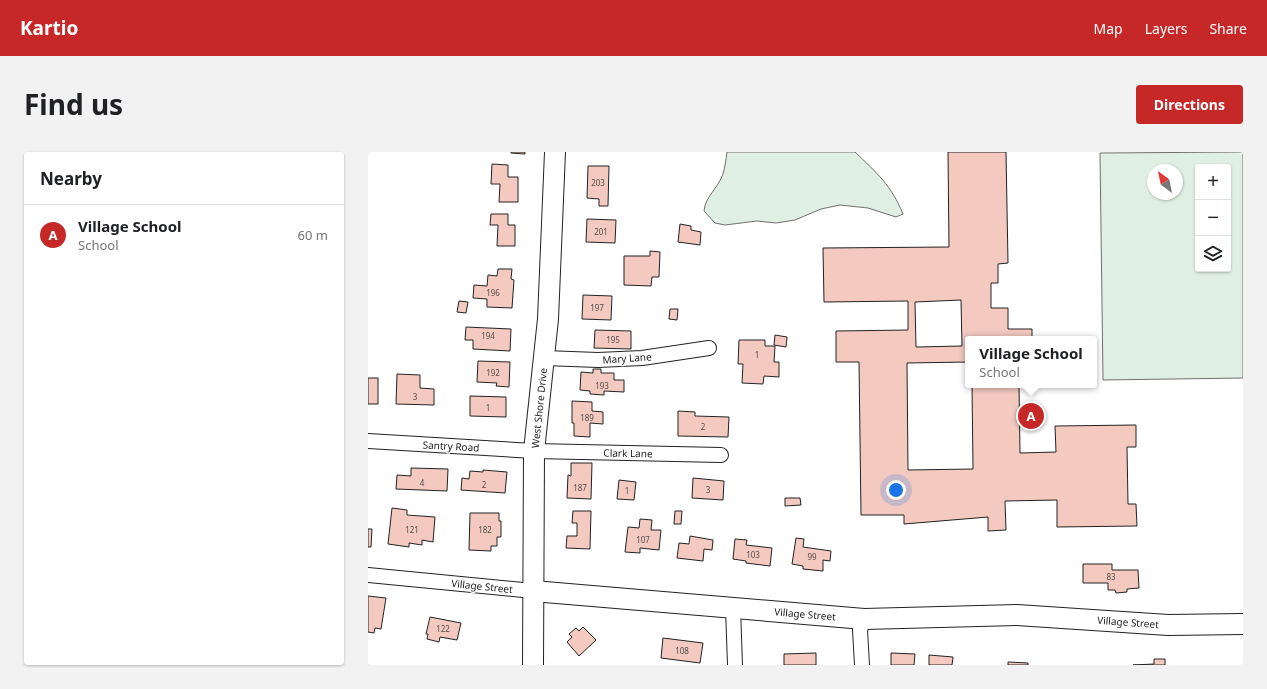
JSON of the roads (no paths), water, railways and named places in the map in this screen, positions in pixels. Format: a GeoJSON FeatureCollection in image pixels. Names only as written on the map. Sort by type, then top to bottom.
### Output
{"type":"FeatureCollection","features":[{"type":"Feature","properties":{"kind":"main road","name":"West Shore Drive"},"geometry":{"type":"LineString","coordinates":[[533,665],[534,451],[548,319],[555,152]]}},
{"type":"Feature","properties":{"kind":"main road","name":"Village Street"},"geometry":{"type":"LineString","coordinates":[[533,591],[864,619],[1017,615],[1168,625],[1243,624]]}},
{"type":"Feature","properties":{"kind":"street","name":"Mary Lane"},"geometry":{"type":"LineString","coordinates":[[544,358],[598,360],[642,358],[709,348]]}},
{"type":"Feature","properties":{"kind":"street","name":"Santry Road"},"geometry":{"type":"LineString","coordinates":[[368,441],[534,451]]}},
{"type":"Feature","properties":{"kind":"street","name":"Clark Lane"},"geometry":{"type":"LineString","coordinates":[[534,451],[721,455]]}},
{"type":"Feature","properties":{"kind":"street","name":"Village Street"},"geometry":{"type":"LineString","coordinates":[[368,575],[533,591]]}},
{"type":"Feature","properties":{"kind":"street"},"geometry":{"type":"LineString","coordinates":[[733,608],[735,665]]}},
{"type":"Feature","properties":{"kind":"street"},"geometry":{"type":"LineString","coordinates":[[862,665],[860,630],[864,619]]}},
{"type":"Feature","properties":{"kind":"place","name":"Village School"},"geometry":{"type":"Point","coordinates":[1031,416]}}]}
